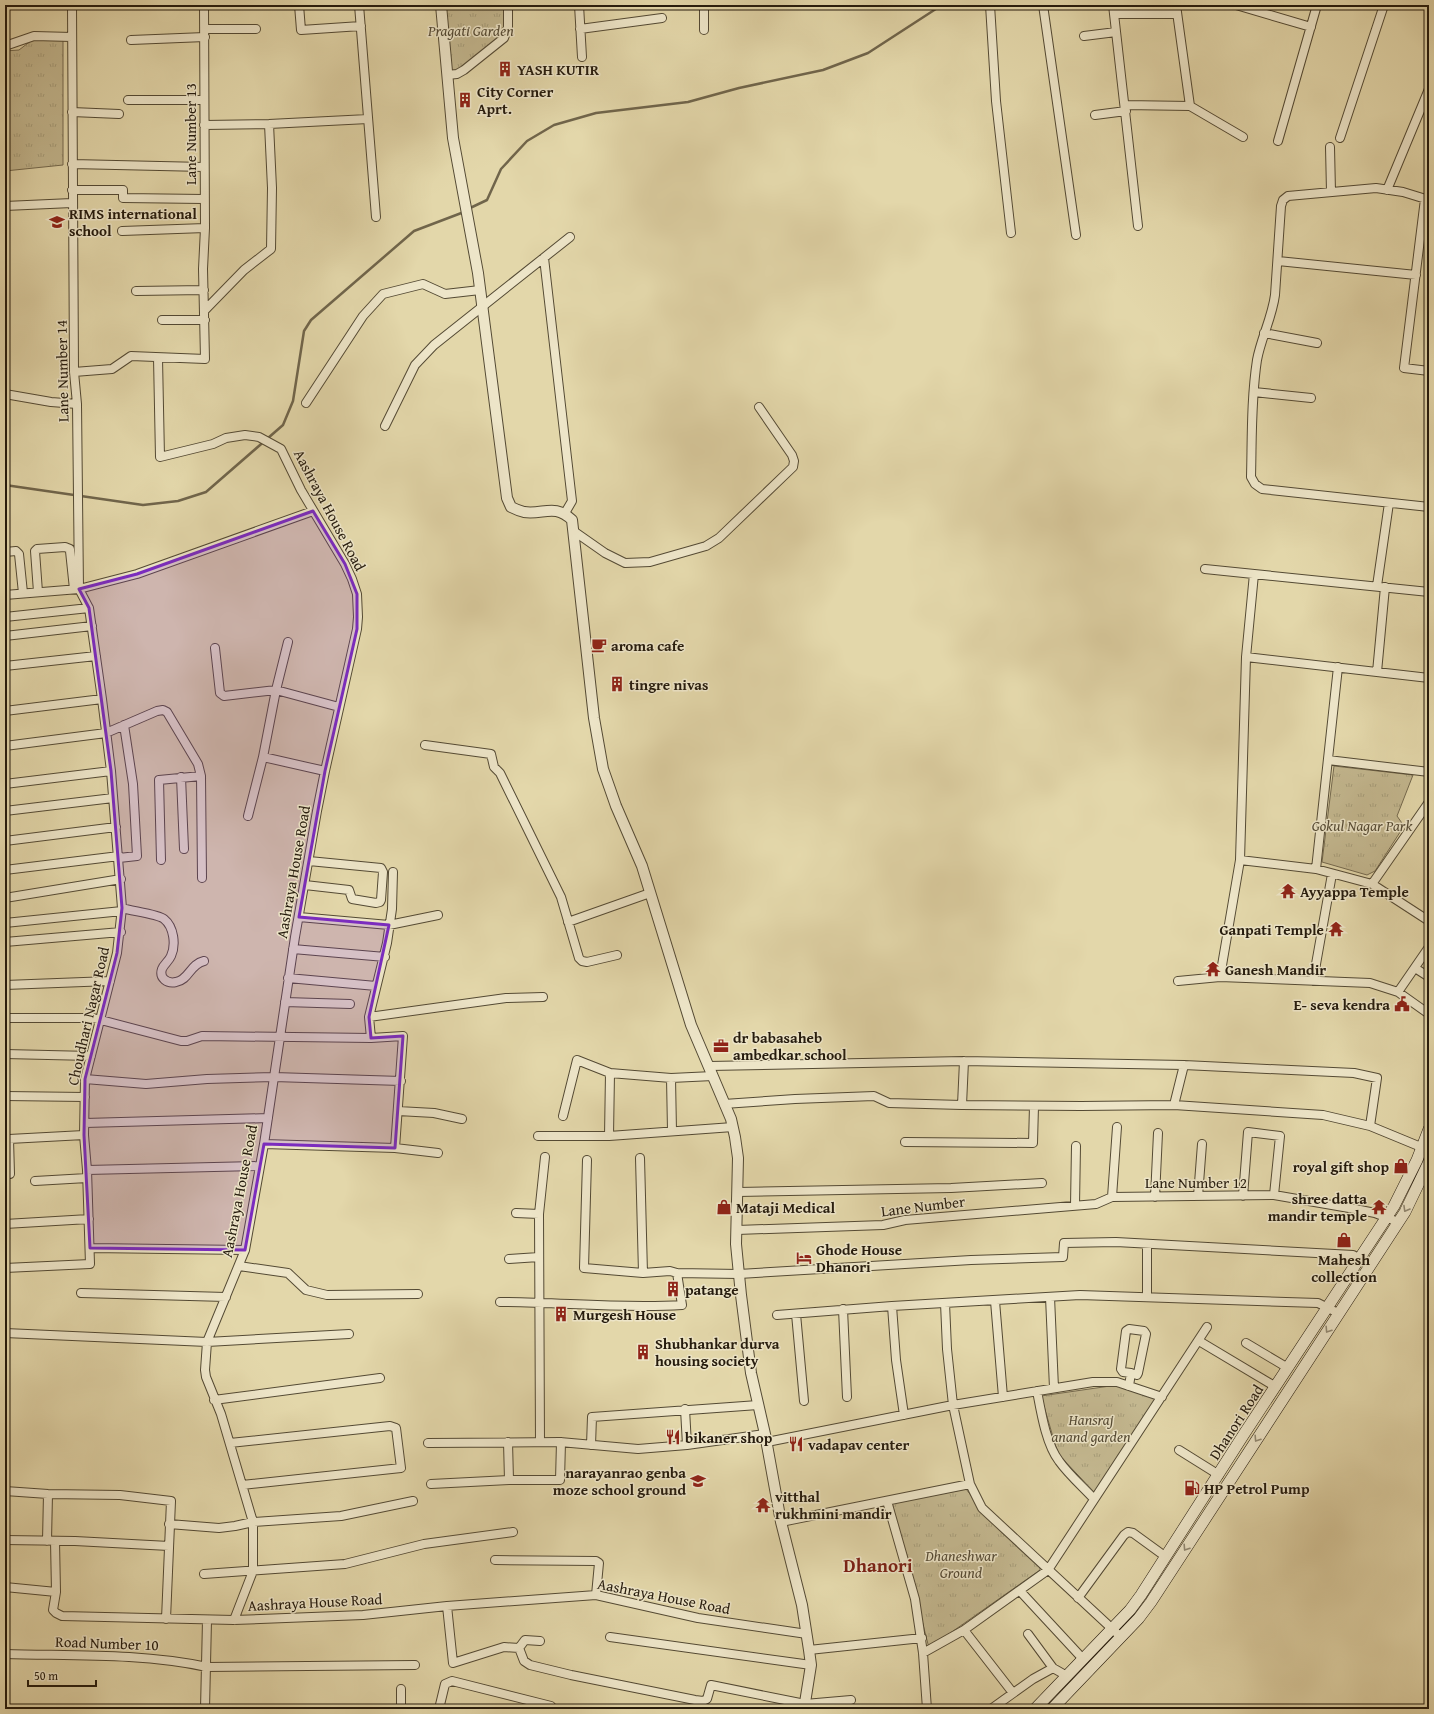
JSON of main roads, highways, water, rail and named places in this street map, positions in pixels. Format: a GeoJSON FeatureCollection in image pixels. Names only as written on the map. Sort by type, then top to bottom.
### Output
{"type":"FeatureCollection","features":[{"type":"Feature","properties":{"kind":"main road","name":"Dhanori Road"},"geometry":{"type":"LineString","coordinates":[[1035,1709],[1138,1600],[1244,1434],[1276,1388],[1394,1206],[1425,1148],[1429,1129]]}},
{"type":"Feature","properties":{"kind":"main road","name":"Dhanori Road"},"geometry":{"type":"LineString","coordinates":[[1052,1709],[1139,1618],[1151,1602],[1398,1222],[1416,1190],[1429,1162]]}},
{"type":"Feature","properties":{"kind":"main road"},"geometry":{"type":"LineString","coordinates":[[1406,1184],[1416,1190]]}},
{"type":"Feature","properties":{"kind":"waterway"},"geometry":{"type":"LineString","coordinates":[[468,209],[487,200],[501,169],[527,141],[554,125],[596,113],[688,102],[739,88],[823,70],[868,53],[942,5]]}},
{"type":"Feature","properties":{"kind":"waterway"},"geometry":{"type":"LineString","coordinates":[[5,485],[143,505],[178,501],[206,492],[283,425],[293,401],[304,331],[311,320],[414,231],[464,212]]}},
{"type":"Feature","properties":{"kind":"place","name":"YASH KUTIR"},"geometry":{"type":"Point","coordinates":[505,69]}},
{"type":"Feature","properties":{"kind":"place","name":"City Corner Aprt."},"geometry":{"type":"Point","coordinates":[465,100]}},
{"type":"Feature","properties":{"kind":"place","name":"RIMS international school"},"geometry":{"type":"Point","coordinates":[57,222]}},
{"type":"Feature","properties":{"kind":"place","name":"aroma cafe"},"geometry":{"type":"Point","coordinates":[599,645]}},
{"type":"Feature","properties":{"kind":"place","name":"tingre nivas"},"geometry":{"type":"Point","coordinates":[617,684]}},
{"type":"Feature","properties":{"kind":"place","name":"Ayyappa Temple"},"geometry":{"type":"Point","coordinates":[1288,891]}},
{"type":"Feature","properties":{"kind":"place","name":"Ganpati Temple"},"geometry":{"type":"Point","coordinates":[1336,929]}},
{"type":"Feature","properties":{"kind":"place","name":"Ganesh Mandir"},"geometry":{"type":"Point","coordinates":[1213,969]}},
{"type":"Feature","properties":{"kind":"place","name":"E- seva kendra"},"geometry":{"type":"Point","coordinates":[1402,1004]}},
{"type":"Feature","properties":{"kind":"place","name":"dr babasaheb ambedkar school"},"geometry":{"type":"Point","coordinates":[721,1046]}},
{"type":"Feature","properties":{"kind":"place","name":"royal gift shop"},"geometry":{"type":"Point","coordinates":[1401,1166]}},
{"type":"Feature","properties":{"kind":"place","name":"Mataji Medical"},"geometry":{"type":"Point","coordinates":[724,1207]}},
{"type":"Feature","properties":{"kind":"place","name":"shree datta mandir temple"},"geometry":{"type":"Point","coordinates":[1379,1207]}},
{"type":"Feature","properties":{"kind":"place","name":"Mahesh collection"},"geometry":{"type":"Point","coordinates":[1344,1240]}},
{"type":"Feature","properties":{"kind":"place","name":"Ghode House Dhanori"},"geometry":{"type":"Point","coordinates":[804,1258]}},
{"type":"Feature","properties":{"kind":"place","name":"patange"},"geometry":{"type":"Point","coordinates":[673,1289]}},
{"type":"Feature","properties":{"kind":"place","name":"Murgesh House"},"geometry":{"type":"Point","coordinates":[561,1314]}},
{"type":"Feature","properties":{"kind":"place","name":"Shubhankar durva housing society"},"geometry":{"type":"Point","coordinates":[643,1352]}},
{"type":"Feature","properties":{"kind":"place","name":"bikaner shop"},"geometry":{"type":"Point","coordinates":[673,1437]}},
{"type":"Feature","properties":{"kind":"place","name":"vadapav center"},"geometry":{"type":"Point","coordinates":[796,1444]}},
{"type":"Feature","properties":{"kind":"place","name":"narayanrao genba moze school ground"},"geometry":{"type":"Point","coordinates":[698,1481]}},
{"type":"Feature","properties":{"kind":"place","name":"HP Petrol Pump"},"geometry":{"type":"Point","coordinates":[1192,1488]}},
{"type":"Feature","properties":{"kind":"place","name":"vitthal rukhmini mandir"},"geometry":{"type":"Point","coordinates":[763,1505]}},
{"type":"Feature","properties":{"kind":"district","name":"Dhanori"},"geometry":{"type":"Point","coordinates":[878,1565]}},
{"type":"Feature","properties":{"kind":"park label","name":"Pragati Garden"},"geometry":{"type":"Point","coordinates":[471,30]}},
{"type":"Feature","properties":{"kind":"park label","name":"Gokul Nagar Park"},"geometry":{"type":"Point","coordinates":[1362,825]}},
{"type":"Feature","properties":{"kind":"park label","name":"Hansraj anand garden"},"geometry":{"type":"Point","coordinates":[1091,1428]}},
{"type":"Feature","properties":{"kind":"park label","name":"Dhaneshwar Ground"},"geometry":{"type":"Point","coordinates":[961,1564]}}]}
